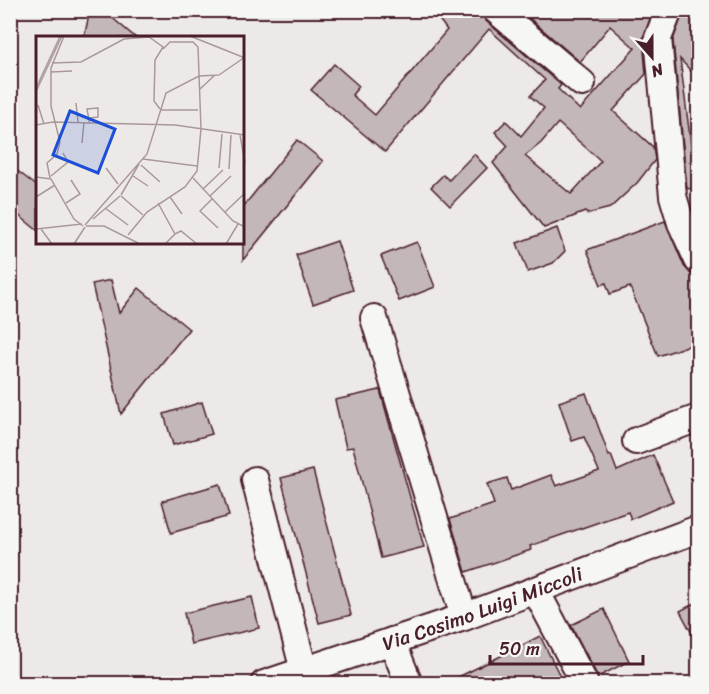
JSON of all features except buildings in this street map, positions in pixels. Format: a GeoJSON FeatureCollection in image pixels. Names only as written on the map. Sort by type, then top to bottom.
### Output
{"type":"FeatureCollection","features":[{"type":"Feature","properties":{"kind":"street"},"geometry":{"type":"LineString","coordinates":[[496,10],[582,83]]}},
{"type":"Feature","properties":{"kind":"street"},"geometry":{"type":"LineString","coordinates":[[669,10],[658,38],[673,196],[691,227],[699,260]]}},
{"type":"Feature","properties":{"kind":"street"},"geometry":{"type":"LineString","coordinates":[[374,318],[464,617]]}},
{"type":"Feature","properties":{"kind":"street"},"geometry":{"type":"LineString","coordinates":[[636,441],[699,418]]}},
{"type":"Feature","properties":{"kind":"street"},"geometry":{"type":"LineString","coordinates":[[255,480],[304,670]]}},
{"type":"Feature","properties":{"kind":"street","name":"Via Cosimo Luigi Miccoli"},"geometry":{"type":"LineString","coordinates":[[264,684],[464,617],[699,529]]}},
{"type":"Feature","properties":{"kind":"street"},"geometry":{"type":"LineString","coordinates":[[536,591],[585,684]]}},
{"type":"Feature","properties":{"kind":"street"},"geometry":{"type":"LineString","coordinates":[[392,641],[412,682]]}}]}
